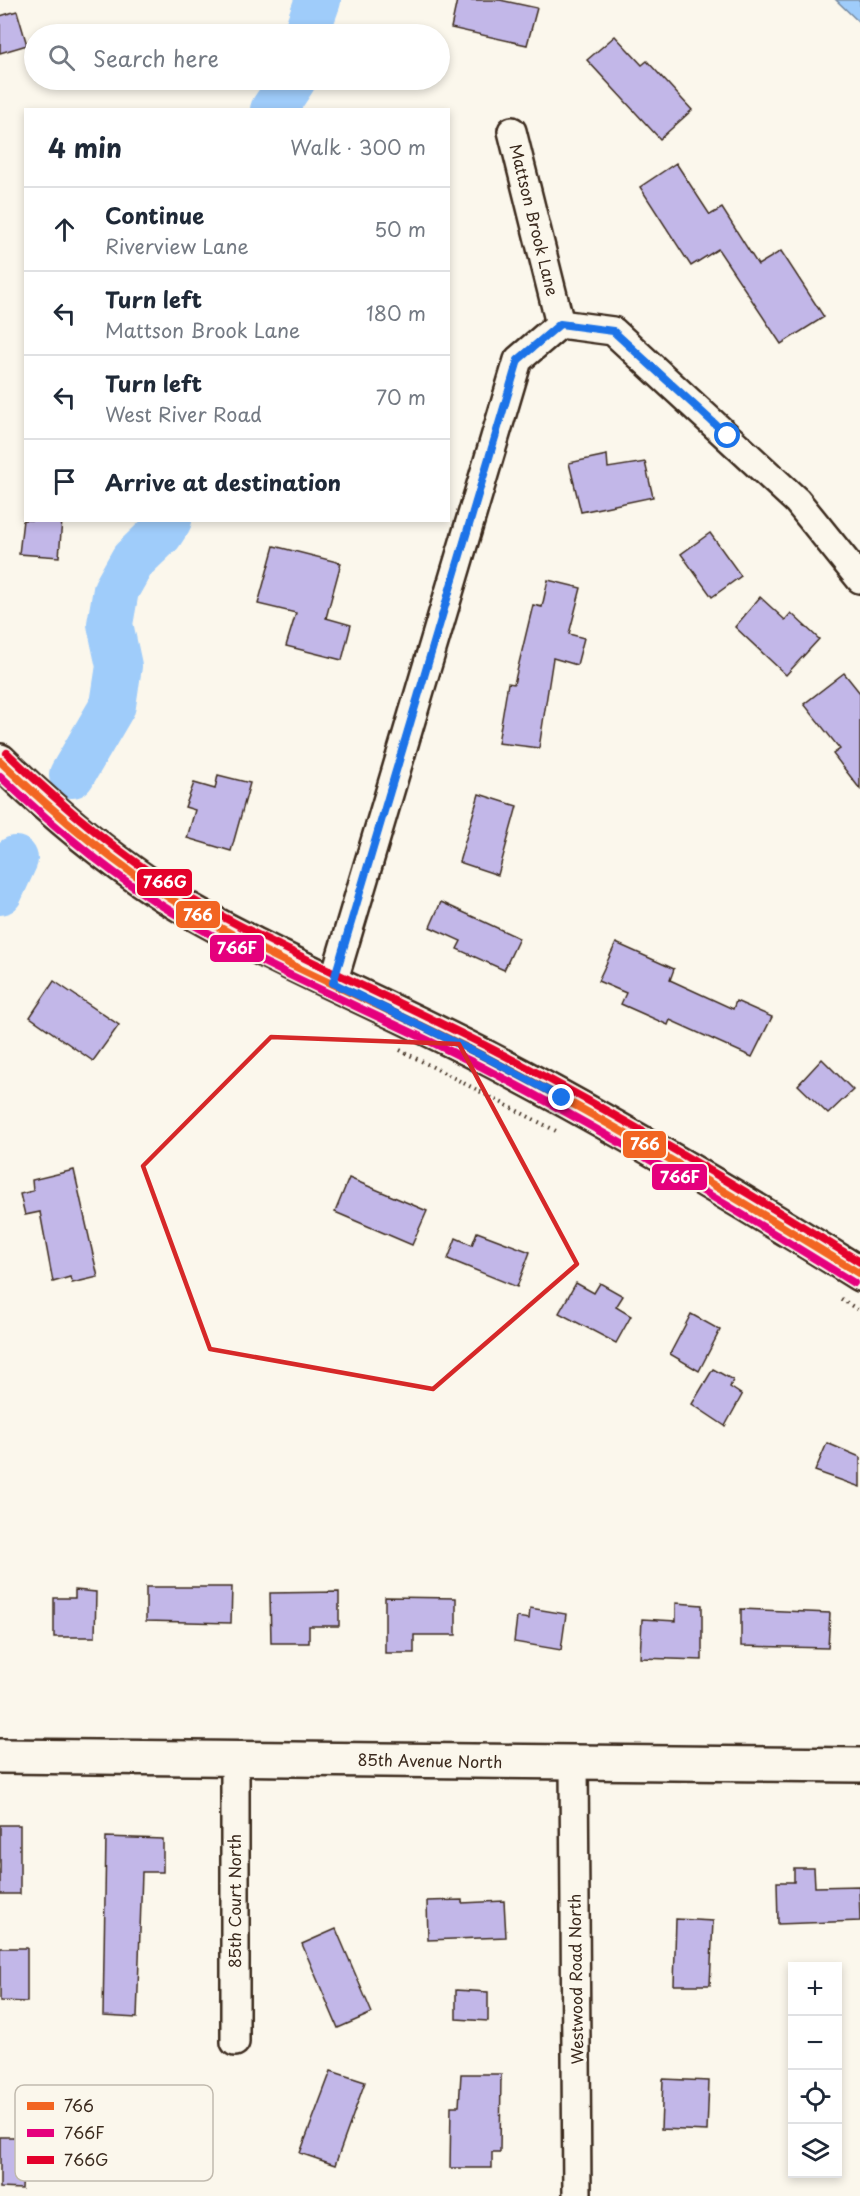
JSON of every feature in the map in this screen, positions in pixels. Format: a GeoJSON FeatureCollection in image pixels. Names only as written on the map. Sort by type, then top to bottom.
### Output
{"type":"FeatureCollection","features":[{"type":"Feature","properties":{"kind":"street","name":"Mattson Brook Lane"},"geometry":{"type":"LineString","coordinates":[[512,131],[560,324]]}},
{"type":"Feature","properties":{"kind":"street"},"geometry":{"type":"LineString","coordinates":[[333,983],[518,360],[560,324],[613,331],[797,501],[860,579]]}},
{"type":"Feature","properties":{"kind":"street"},"geometry":{"type":"LineString","coordinates":[[0,761],[69,824],[162,894],[238,936],[487,1058],[624,1131],[860,1274]]}},
{"type":"Feature","properties":{"kind":"street","name":"85th Avenue North"},"geometry":{"type":"LineString","coordinates":[[0,1756],[860,1765]]}},
{"type":"Feature","properties":{"kind":"street","name":"85th Court North"},"geometry":{"type":"LineString","coordinates":[[235,1759],[235,2043]]}},
{"type":"Feature","properties":{"kind":"street","name":"Westwood Road North"},"geometry":{"type":"LineString","coordinates":[[574,1763],[578,2196]]}},
{"type":"Feature","properties":{"kind":"path"},"geometry":{"type":"LineString","coordinates":[[395,1047],[565,1136]]}},
{"type":"Feature","properties":{"kind":"path"},"geometry":{"type":"LineString","coordinates":[[831,1293],[860,1311]]}},
{"type":"Feature","properties":{"kind":"highlighted area"},"geometry":{"type":"Polygon","coordinates":[[[271,1037],[459,1044],[577,1264],[433,1389],[210,1349],[143,1166],[271,1037]]]}},
{"type":"Feature","properties":{"kind":"water"},"geometry":{"type":"Polygon","coordinates":[[[836,0],[860,0],[860,23],[836,0]]]}},
{"type":"Feature","properties":{"kind":"building"},"geometry":{"type":"Polygon","coordinates":[[[457,0],[500,0],[537,8],[527,45],[451,28],[457,0]]]}},
{"type":"Feature","properties":{"kind":"building"},"geometry":{"type":"Polygon","coordinates":[[[17,11],[24,35],[24,46],[0,53],[0,16],[17,11]]]}},
{"type":"Feature","properties":{"kind":"building"},"geometry":{"type":"Polygon","coordinates":[[[615,36],[642,65],[647,61],[692,110],[660,139],[587,60],[615,36]]]}},
{"type":"Feature","properties":{"kind":"building"},"geometry":{"type":"Polygon","coordinates":[[[676,163],[710,215],[722,208],[758,265],[781,251],[824,317],[781,344],[718,249],[691,266],[640,187],[676,163]]]}},
{"type":"Feature","properties":{"kind":"building"},"geometry":{"type":"Polygon","coordinates":[[[607,455],[608,468],[645,462],[653,497],[581,512],[569,463],[607,455]]]}},
{"type":"Feature","properties":{"kind":"building"},"geometry":{"type":"Polygon","coordinates":[[[23,520],[24,522],[62,522],[59,557],[19,554],[23,520]]]}},
{"type":"Feature","properties":{"kind":"building"},"geometry":{"type":"Polygon","coordinates":[[[710,533],[741,576],[712,597],[681,554],[710,533]]]}},
{"type":"Feature","properties":{"kind":"building"},"geometry":{"type":"Polygon","coordinates":[[[274,546],[341,563],[326,618],[351,625],[342,660],[286,646],[296,613],[258,604],[274,546]]]}},
{"type":"Feature","properties":{"kind":"building"},"geometry":{"type":"Polygon","coordinates":[[[548,580],[581,588],[569,634],[584,638],[577,665],[553,658],[539,748],[498,743],[508,683],[514,684],[533,605],[542,607],[548,580]]]}},
{"type":"Feature","properties":{"kind":"building"},"geometry":{"type":"Polygon","coordinates":[[[760,597],[785,620],[791,613],[819,639],[786,675],[735,627],[760,597]]]}},
{"type":"Feature","properties":{"kind":"building"},"geometry":{"type":"Polygon","coordinates":[[[844,673],[860,693],[860,789],[833,754],[840,749],[804,704],[844,673]]]}},
{"type":"Feature","properties":{"kind":"building"},"geometry":{"type":"Polygon","coordinates":[[[218,775],[250,783],[231,851],[187,838],[195,810],[185,807],[194,783],[215,789],[218,775]]]}},
{"type":"Feature","properties":{"kind":"building"},"geometry":{"type":"Polygon","coordinates":[[[479,794],[517,806],[498,875],[459,862],[479,794]]]}},
{"type":"Feature","properties":{"kind":"building"},"geometry":{"type":"Polygon","coordinates":[[[441,902],[519,938],[504,970],[457,949],[461,941],[430,927],[441,902]]]}},
{"type":"Feature","properties":{"kind":"building"},"geometry":{"type":"Polygon","coordinates":[[[616,943],[674,969],[670,980],[733,1009],[736,1001],[772,1017],[752,1057],[670,1020],[668,1025],[621,1004],[626,993],[598,981],[616,943]]]}},
{"type":"Feature","properties":{"kind":"building"},"geometry":{"type":"Polygon","coordinates":[[[54,981],[119,1025],[93,1061],[30,1017],[54,981]]]}},
{"type":"Feature","properties":{"kind":"building"},"geometry":{"type":"Polygon","coordinates":[[[822,1059],[853,1090],[828,1114],[798,1085],[822,1059]]]}},
{"type":"Feature","properties":{"kind":"building"},"geometry":{"type":"Polygon","coordinates":[[[74,1170],[98,1277],[72,1283],[70,1277],[53,1282],[40,1212],[25,1215],[20,1194],[33,1191],[32,1180],[74,1170]]]}},
{"type":"Feature","properties":{"kind":"building"},"geometry":{"type":"Polygon","coordinates":[[[349,1178],[427,1211],[412,1245],[335,1212],[349,1178]]]}},
{"type":"Feature","properties":{"kind":"building"},"geometry":{"type":"Polygon","coordinates":[[[477,1232],[530,1252],[517,1287],[448,1259],[456,1238],[472,1245],[477,1232]]]}},
{"type":"Feature","properties":{"kind":"building"},"geometry":{"type":"Polygon","coordinates":[[[576,1283],[594,1293],[600,1283],[623,1296],[616,1307],[631,1316],[616,1343],[559,1313],[576,1283]]]}},
{"type":"Feature","properties":{"kind":"building"},"geometry":{"type":"Polygon","coordinates":[[[691,1314],[720,1330],[699,1371],[670,1354],[691,1314]]]}},
{"type":"Feature","properties":{"kind":"building"},"geometry":{"type":"Polygon","coordinates":[[[713,1369],[733,1380],[730,1387],[742,1395],[725,1426],[692,1404],[713,1369]]]}},
{"type":"Feature","properties":{"kind":"building"},"geometry":{"type":"Polygon","coordinates":[[[827,1443],[860,1457],[860,1487],[815,1471],[827,1443]]]}},
{"type":"Feature","properties":{"kind":"building"},"geometry":{"type":"Polygon","coordinates":[[[146,1587],[232,1587],[231,1623],[146,1621],[146,1587]]]}},
{"type":"Feature","properties":{"kind":"building"},"geometry":{"type":"Polygon","coordinates":[[[75,1590],[96,1592],[95,1637],[54,1637],[54,1598],[75,1598],[75,1590]]]}},
{"type":"Feature","properties":{"kind":"building"},"geometry":{"type":"Polygon","coordinates":[[[339,1592],[339,1626],[309,1626],[309,1643],[271,1643],[270,1593],[339,1592]]]}},
{"type":"Feature","properties":{"kind":"building"},"geometry":{"type":"Polygon","coordinates":[[[385,1597],[456,1598],[456,1635],[414,1635],[414,1653],[385,1653],[385,1597]]]}},
{"type":"Feature","properties":{"kind":"building"},"geometry":{"type":"Polygon","coordinates":[[[676,1603],[702,1605],[702,1660],[640,1658],[642,1619],[676,1621],[676,1603]]]}},
{"type":"Feature","properties":{"kind":"building"},"geometry":{"type":"Polygon","coordinates":[[[530,1608],[566,1614],[561,1650],[514,1642],[517,1617],[529,1619],[530,1608]]]}},
{"type":"Feature","properties":{"kind":"building"},"geometry":{"type":"Polygon","coordinates":[[[741,1609],[830,1613],[828,1648],[741,1646],[741,1609]]]}},
{"type":"Feature","properties":{"kind":"building"},"geometry":{"type":"Polygon","coordinates":[[[0,1825],[20,1825],[20,1894],[0,1894],[0,1825]]]}},
{"type":"Feature","properties":{"kind":"building"},"geometry":{"type":"Polygon","coordinates":[[[106,1837],[163,1839],[163,1872],[142,1872],[137,2018],[103,2016],[106,1837]]]}},
{"type":"Feature","properties":{"kind":"building"},"geometry":{"type":"Polygon","coordinates":[[[794,1868],[814,1868],[815,1887],[859,1886],[860,1921],[778,1924],[777,1882],[794,1882],[794,1868]]]}},
{"type":"Feature","properties":{"kind":"building"},"geometry":{"type":"Polygon","coordinates":[[[462,1900],[462,1903],[504,1901],[506,1937],[428,1940],[427,1901],[462,1900]]]}},
{"type":"Feature","properties":{"kind":"building"},"geometry":{"type":"Polygon","coordinates":[[[676,1919],[713,1921],[710,1985],[674,1985],[676,1919]]]}},
{"type":"Feature","properties":{"kind":"building"},"geometry":{"type":"Polygon","coordinates":[[[336,1929],[372,2013],[338,2028],[302,1944],[336,1929]]]}},
{"type":"Feature","properties":{"kind":"building"},"geometry":{"type":"Polygon","coordinates":[[[0,1948],[27,1948],[27,2002],[0,2001],[0,1948]]]}},
{"type":"Feature","properties":{"kind":"building"},"geometry":{"type":"Polygon","coordinates":[[[456,1990],[488,1992],[488,2021],[456,2019],[456,1990]]]}},
{"type":"Feature","properties":{"kind":"building"},"geometry":{"type":"Polygon","coordinates":[[[331,2071],[365,2082],[335,2165],[300,2153],[331,2071]]]}},
{"type":"Feature","properties":{"kind":"building"},"geometry":{"type":"Polygon","coordinates":[[[461,2074],[501,2074],[500,2152],[492,2152],[492,2168],[450,2168],[451,2106],[459,2106],[461,2074]]]}},
{"type":"Feature","properties":{"kind":"building"},"geometry":{"type":"Polygon","coordinates":[[[663,2079],[709,2081],[707,2131],[661,2129],[663,2079]]]}},
{"type":"Feature","properties":{"kind":"building"},"geometry":{"type":"Polygon","coordinates":[[[0,2137],[15,2137],[15,2181],[22,2181],[22,2189],[0,2188],[0,2137]]]}},
{"type":"Feature","properties":{"kind":"waterway"},"geometry":{"type":"LineString","coordinates":[[310,24],[318,0]]}},
{"type":"Feature","properties":{"kind":"waterway"},"geometry":{"type":"LineString","coordinates":[[274,108],[286,90]]}},
{"type":"Feature","properties":{"kind":"waterway"},"geometry":{"type":"LineString","coordinates":[[72,775],[113,705],[119,666],[110,624],[116,590],[133,560],[160,534],[168,522]]}},
{"type":"Feature","properties":{"kind":"waterway"},"geometry":{"type":"LineString","coordinates":[[0,892],[15,859]]}},
{"type":"Feature","properties":{"kind":"transit line","name":"766G"},"geometry":{"type":"LineString","coordinates":[[7,753],[47,791],[111,844],[190,899],[306,959],[466,1036],[586,1099],[860,1262]]}},
{"type":"Feature","properties":{"kind":"transit line","name":"766"},"geometry":{"type":"LineString","coordinates":[[0,761],[61,817],[127,869],[173,900],[249,943],[450,1039],[536,1084],[676,1163],[860,1274]]}},
{"type":"Feature","properties":{"kind":"transit line","name":"766F"},"geometry":{"type":"LineString","coordinates":[[0,776],[84,850],[177,915],[251,956],[444,1048],[577,1118],[670,1171],[854,1283]]}},
{"type":"Feature","properties":{"kind":"route"},"geometry":{"type":"LineString","coordinates":[[562,1098],[487,1058],[333,983],[518,360],[560,324],[613,331],[728,436]]}}]}
